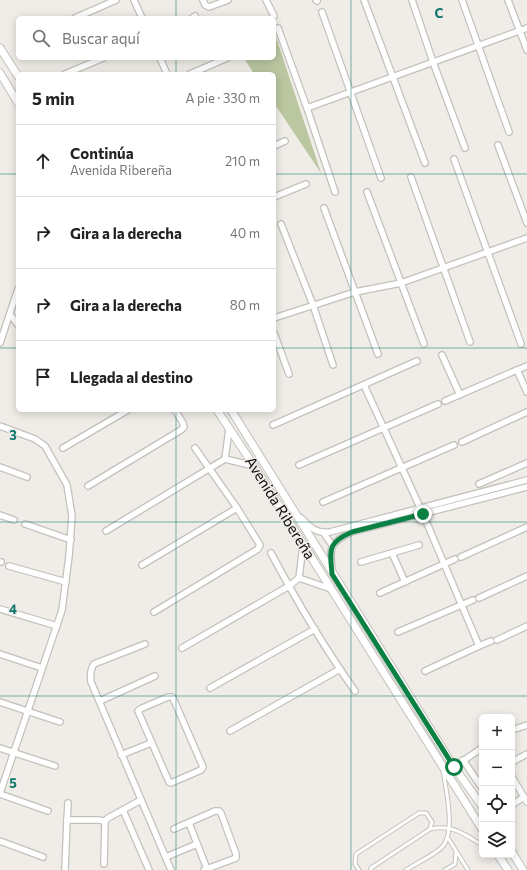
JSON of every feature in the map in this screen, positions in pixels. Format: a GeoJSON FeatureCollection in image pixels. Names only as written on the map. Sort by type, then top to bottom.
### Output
{"type":"FeatureCollection","features":[{"type":"Feature","properties":{"kind":"street"},"geometry":{"type":"LineString","coordinates":[[80,16],[116,0]]}},
{"type":"Feature","properties":{"kind":"street"},"geometry":{"type":"LineString","coordinates":[[134,0],[141,16]]}},
{"type":"Feature","properties":{"kind":"street"},"geometry":{"type":"LineString","coordinates":[[203,0],[205,5],[209,7],[228,0]]}},
{"type":"Feature","properties":{"kind":"street"},"geometry":{"type":"LineString","coordinates":[[266,0],[274,16]]}},
{"type":"Feature","properties":{"kind":"street"},"geometry":{"type":"LineString","coordinates":[[364,0],[425,163]]}},
{"type":"Feature","properties":{"kind":"street"},"geometry":{"type":"LineString","coordinates":[[412,0],[465,148]]}},
{"type":"Feature","properties":{"kind":"street"},"geometry":{"type":"LineString","coordinates":[[462,0],[477,46],[509,132]]}},
{"type":"Feature","properties":{"kind":"street"},"geometry":{"type":"LineString","coordinates":[[508,0],[527,50]]}},
{"type":"Feature","properties":{"kind":"street"},"geometry":{"type":"LineString","coordinates":[[322,12],[381,178]]}},
{"type":"Feature","properties":{"kind":"street"},"geometry":{"type":"LineString","coordinates":[[278,28],[335,192]]}},
{"type":"Feature","properties":{"kind":"street"},"geometry":{"type":"LineString","coordinates":[[307,108],[527,28]]}},
{"type":"Feature","properties":{"kind":"street"},"geometry":{"type":"LineString","coordinates":[[0,48],[16,73]]}},
{"type":"Feature","properties":{"kind":"street"},"geometry":{"type":"LineString","coordinates":[[70,72],[98,60]]}},
{"type":"Feature","properties":{"kind":"street"},"geometry":{"type":"LineString","coordinates":[[161,60],[165,72]]}},
{"type":"Feature","properties":{"kind":"street"},"geometry":{"type":"LineString","coordinates":[[195,72],[222,60]]}},
{"type":"Feature","properties":{"kind":"street"},"geometry":{"type":"LineString","coordinates":[[0,73],[16,100]]}},
{"type":"Feature","properties":{"kind":"street"},"geometry":{"type":"LineString","coordinates":[[276,145],[285,141]]}},
{"type":"Feature","properties":{"kind":"street"},"geometry":{"type":"LineString","coordinates":[[498,145],[527,223]]}},
{"type":"Feature","properties":{"kind":"street"},"geometry":{"type":"LineString","coordinates":[[454,159],[521,344]]}},
{"type":"Feature","properties":{"kind":"street"},"geometry":{"type":"LineString","coordinates":[[411,177],[445,268],[470,342]]}},
{"type":"Feature","properties":{"kind":"street"},"geometry":{"type":"LineString","coordinates":[[276,196],[306,184]]}},
{"type":"Feature","properties":{"kind":"street"},"geometry":{"type":"LineString","coordinates":[[367,192],[424,344]]}},
{"type":"Feature","properties":{"kind":"street"},"geometry":{"type":"LineString","coordinates":[[324,208],[378,354]]}},
{"type":"Feature","properties":{"kind":"street"},"geometry":{"type":"LineString","coordinates":[[281,224],[333,365]]}},
{"type":"Feature","properties":{"kind":"street"},"geometry":{"type":"LineString","coordinates":[[276,317],[355,292],[401,283],[527,238]]}},
{"type":"Feature","properties":{"kind":"street"},"geometry":{"type":"LineString","coordinates":[[0,343],[16,295]]}},
{"type":"Feature","properties":{"kind":"street"},"geometry":{"type":"LineString","coordinates":[[10,314],[16,322]]}},
{"type":"Feature","properties":{"kind":"street"},"geometry":{"type":"LineString","coordinates":[[276,338],[289,374]]}},
{"type":"Feature","properties":{"kind":"street"},"geometry":{"type":"LineString","coordinates":[[442,355],[460,395]]}},
{"type":"Feature","properties":{"kind":"street"},"geometry":{"type":"LineString","coordinates":[[273,425],[417,361]]}},
{"type":"Feature","properties":{"kind":"street"},"geometry":{"type":"LineString","coordinates":[[445,401],[527,366]]}},
{"type":"Feature","properties":{"kind":"street"},"geometry":{"type":"LineString","coordinates":[[517,370],[527,392]]}},
{"type":"Feature","properties":{"kind":"street"},"geometry":{"type":"LineString","coordinates":[[364,385],[423,514],[479,646]]}},
{"type":"Feature","properties":{"kind":"street"},"geometry":{"type":"LineString","coordinates":[[299,465],[438,404]]}},
{"type":"Feature","properties":{"kind":"street"},"geometry":{"type":"LineString","coordinates":[[63,448],[125,412]]}},
{"type":"Feature","properties":{"kind":"street"},"geometry":{"type":"LineString","coordinates":[[88,486],[181,430],[184,427],[183,423],[175,412]]}},
{"type":"Feature","properties":{"kind":"street","name":"Avenida Ribereña"},"geometry":{"type":"LineString","coordinates":[[218,412],[254,466],[479,824]]}},
{"type":"Feature","properties":{"kind":"street","name":"Avenida Ribereña"},"geometry":{"type":"LineString","coordinates":[[232,412],[332,574],[454,767],[479,802]]}},
{"type":"Feature","properties":{"kind":"street"},"geometry":{"type":"LineString","coordinates":[[462,442],[527,412]]}},
{"type":"Feature","properties":{"kind":"street"},"geometry":{"type":"LineString","coordinates":[[0,426],[35,439],[45,446],[67,485],[72,516],[71,540],[62,610],[0,794],[48,811]]}},
{"type":"Feature","properties":{"kind":"street"},"geometry":{"type":"LineString","coordinates":[[225,459],[230,429]]}},
{"type":"Feature","properties":{"kind":"street"},"geometry":{"type":"LineString","coordinates":[[323,502],[454,445]]}},
{"type":"Feature","properties":{"kind":"street"},"geometry":{"type":"LineString","coordinates":[[154,612],[258,549],[260,546],[259,542],[237,508],[195,448]]}},
{"type":"Feature","properties":{"kind":"street"},"geometry":{"type":"LineString","coordinates":[[106,531],[225,459],[254,466]]}},
{"type":"Feature","properties":{"kind":"street"},"geometry":{"type":"LineString","coordinates":[[479,484],[527,463]]}},
{"type":"Feature","properties":{"kind":"street"},"geometry":{"type":"LineString","coordinates":[[0,467],[26,477]]}},
{"type":"Feature","properties":{"kind":"street"},"geometry":{"type":"LineString","coordinates":[[294,511],[309,527],[315,531],[323,532],[527,480]]}},
{"type":"Feature","properties":{"kind":"street"},"geometry":{"type":"LineString","coordinates":[[332,574],[330,550],[332,545],[342,536],[352,532],[527,487]]}},
{"type":"Feature","properties":{"kind":"street"},"geometry":{"type":"LineString","coordinates":[[142,565],[237,508]]}},
{"type":"Feature","properties":{"kind":"street"},"geometry":{"type":"LineString","coordinates":[[0,515],[14,520]]}},
{"type":"Feature","properties":{"kind":"street"},"geometry":{"type":"LineString","coordinates":[[25,524],[71,540]]}},
{"type":"Feature","properties":{"kind":"street"},"geometry":{"type":"LineString","coordinates":[[380,593],[527,527]]}},
{"type":"Feature","properties":{"kind":"street"},"geometry":{"type":"LineString","coordinates":[[323,532],[332,545]]}},
{"type":"Feature","properties":{"kind":"street"},"geometry":{"type":"LineString","coordinates":[[182,648],[289,586],[299,578],[303,545]]}},
{"type":"Feature","properties":{"kind":"street"},"geometry":{"type":"LineString","coordinates":[[362,562],[419,545]]}},
{"type":"Feature","properties":{"kind":"street"},"geometry":{"type":"LineString","coordinates":[[271,553],[315,629],[355,691]]}},
{"type":"Feature","properties":{"kind":"street"},"geometry":{"type":"LineString","coordinates":[[392,553],[405,582]]}},
{"type":"Feature","properties":{"kind":"street"},"geometry":{"type":"LineString","coordinates":[[9,566],[66,582]]}},
{"type":"Feature","properties":{"kind":"street"},"geometry":{"type":"LineString","coordinates":[[398,632],[527,576]]}},
{"type":"Feature","properties":{"kind":"street"},"geometry":{"type":"LineString","coordinates":[[299,578],[331,589]]}},
{"type":"Feature","properties":{"kind":"street"},"geometry":{"type":"LineString","coordinates":[[0,609],[57,626]]}},
{"type":"Feature","properties":{"kind":"street"},"geometry":{"type":"LineString","coordinates":[[425,671],[527,626]]}},
{"type":"Feature","properties":{"kind":"street"},"geometry":{"type":"LineString","coordinates":[[210,688],[315,629]]}},
{"type":"Feature","properties":{"kind":"street"},"geometry":{"type":"LineString","coordinates":[[145,644],[94,664],[91,669],[90,677],[121,755],[166,857],[169,870]]}},
{"type":"Feature","properties":{"kind":"street"},"geometry":{"type":"LineString","coordinates":[[0,654],[42,668]]}},
{"type":"Feature","properties":{"kind":"street"},"geometry":{"type":"LineString","coordinates":[[230,731],[340,669]]}},
{"type":"Feature","properties":{"kind":"street"},"geometry":{"type":"LineString","coordinates":[[100,701],[155,676]]}},
{"type":"Feature","properties":{"kind":"street"},"geometry":{"type":"LineString","coordinates":[[172,697],[203,767],[201,770],[171,783],[168,782],[151,743],[138,711],[161,700],[172,697]]}},
{"type":"Feature","properties":{"kind":"street"},"geometry":{"type":"LineString","coordinates":[[0,702],[60,722]]}},
{"type":"Feature","properties":{"kind":"street"},"geometry":{"type":"LineString","coordinates":[[515,729],[527,725]]}},
{"type":"Feature","properties":{"kind":"street"},"geometry":{"type":"LineString","coordinates":[[121,755],[151,743]]}},
{"type":"Feature","properties":{"kind":"street"},"geometry":{"type":"LineString","coordinates":[[0,748],[55,766]]}},
{"type":"Feature","properties":{"kind":"street"},"geometry":{"type":"LineString","coordinates":[[454,767],[479,750]]}},
{"type":"Feature","properties":{"kind":"street"},"geometry":{"type":"LineString","coordinates":[[515,760],[527,754]]}},
{"type":"Feature","properties":{"kind":"street"},"geometry":{"type":"LineString","coordinates":[[463,760],[481,786]]}},
{"type":"Feature","properties":{"kind":"street"},"geometry":{"type":"LineString","coordinates":[[515,782],[525,800],[515,804]]}},
{"type":"Feature","properties":{"kind":"street"},"geometry":{"type":"LineString","coordinates":[[67,820],[105,821],[141,800]]}},
{"type":"Feature","properties":{"kind":"street"},"geometry":{"type":"LineString","coordinates":[[65,870],[68,803]]}},
{"type":"Feature","properties":{"kind":"street"},"geometry":{"type":"LineString","coordinates":[[123,810],[149,870]]}},
{"type":"Feature","properties":{"kind":"street"},"geometry":{"type":"LineString","coordinates":[[174,829],[216,811],[219,811],[224,820],[236,854],[236,858],[205,869],[198,844],[189,823]]}},
{"type":"Feature","properties":{"kind":"street"},"geometry":{"type":"LineString","coordinates":[[104,864],[105,821]]}},
{"type":"Feature","properties":{"kind":"street"},"geometry":{"type":"LineString","coordinates":[[0,841],[43,857]]}},
{"type":"Feature","properties":{"kind":"street"},"geometry":{"type":"LineString","coordinates":[[166,857],[198,844]]}},
{"type":"Feature","properties":{"kind":"street"},"geometry":{"type":"LineString","coordinates":[[515,857],[523,870]]}},
{"type":"Feature","properties":{"kind":"street"},"geometry":{"type":"LineString","coordinates":[[500,858],[508,870]]}},
{"type":"Feature","properties":{"kind":"lane"},"geometry":{"type":"LineString","coordinates":[[406,870],[443,846],[448,838],[448,805],[443,768]]}},
{"type":"Feature","properties":{"kind":"lane"},"geometry":{"type":"LineString","coordinates":[[359,870],[355,864],[356,854],[419,813],[426,813],[432,822],[430,829]]}},
{"type":"Feature","properties":{"kind":"lane"},"geometry":{"type":"LineString","coordinates":[[371,870],[371,868],[430,829],[449,827],[479,843]]}},
{"type":"Feature","properties":{"kind":"lane"},"geometry":{"type":"LineString","coordinates":[[448,838],[468,870]]}},
{"type":"Feature","properties":{"kind":"lane"},"geometry":{"type":"LineString","coordinates":[[445,870],[455,864],[456,852]]}},
{"type":"Feature","properties":{"kind":"green space"},"geometry":{"type":"Polygon","coordinates":[[[276,37],[321,173],[276,106],[276,72],[253,72],[245,60],[276,60],[276,37]]]}},
{"type":"Feature","properties":{"kind":"route"},"geometry":{"type":"LineString","coordinates":[[423,514],[352,532],[342,536],[332,545],[330,550],[332,574],[454,767]]}}]}
